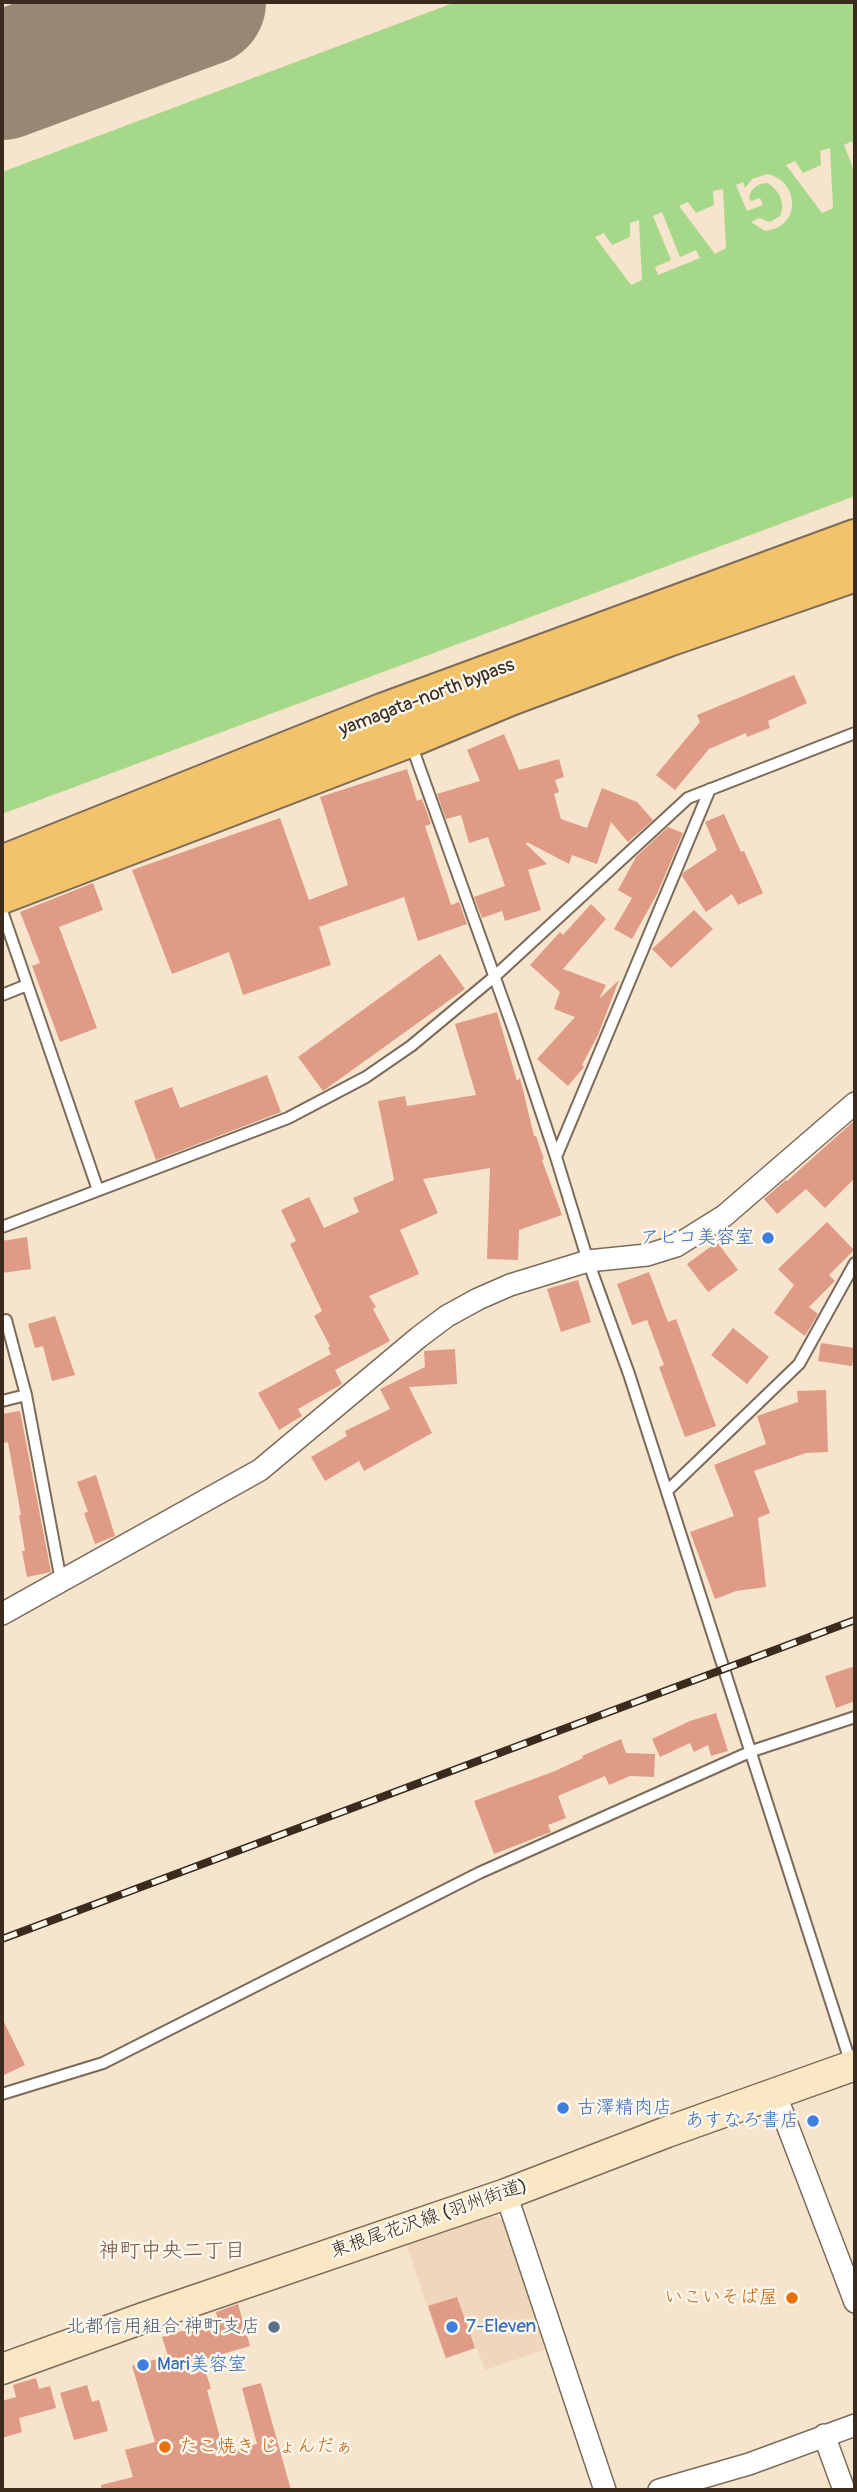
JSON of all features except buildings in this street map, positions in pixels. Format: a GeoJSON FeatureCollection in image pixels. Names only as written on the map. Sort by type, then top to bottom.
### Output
{"type":"FeatureCollection","features":[{"type":"Feature","properties":{"kind":"highway","name":"yamagata-north bypass"},"geometry":{"type":"LineString","coordinates":[[2,865],[385,712],[855,539]]}},
{"type":"Feature","properties":{"kind":"highway","name":"yamagata-north bypass"},"geometry":{"type":"LineString","coordinates":[[2,894],[655,641],[855,572]]}},
{"type":"Feature","properties":{"kind":"main road","name":"東根尾花沢線 (羽州街道)"},"geometry":{"type":"LineString","coordinates":[[2,2369],[506,2194],[853,2066]]}},
{"type":"Feature","properties":{"kind":"street"},"geometry":{"type":"LineString","coordinates":[[2,1614],[260,1470],[447,1316],[510,1285],[587,1261],[648,1255],[676,1245],[724,1216],[855,1103]]}},
{"type":"Feature","properties":{"kind":"street"},"geometry":{"type":"LineString","coordinates":[[775,2093],[855,2302]]}},
{"type":"Feature","properties":{"kind":"street"},"geometry":{"type":"LineString","coordinates":[[506,2194],[605,2490]]}},
{"type":"Feature","properties":{"kind":"street"},"geometry":{"type":"LineString","coordinates":[[673,2488],[750,2464],[855,2425]]}},
{"type":"Feature","properties":{"kind":"street"},"geometry":{"type":"LineString","coordinates":[[824,2435],[844,2490]]}},
{"type":"Feature","properties":{"kind":"lane"},"geometry":{"type":"LineString","coordinates":[[2,1227],[288,1118],[366,1077],[411,1046],[494,977],[688,798],[855,733]]}},
{"type":"Feature","properties":{"kind":"lane"},"geometry":{"type":"LineString","coordinates":[[409,738],[556,1157],[587,1261],[629,1374],[853,2066]]}},
{"type":"Feature","properties":{"kind":"lane"},"geometry":{"type":"LineString","coordinates":[[556,1157],[710,789]]}},
{"type":"Feature","properties":{"kind":"lane"},"geometry":{"type":"LineString","coordinates":[[2,911],[98,1190]]}},
{"type":"Feature","properties":{"kind":"lane"},"geometry":{"type":"LineString","coordinates":[[2,995],[27,985]]}},
{"type":"Feature","properties":{"kind":"lane"},"geometry":{"type":"LineString","coordinates":[[667,1491],[799,1364],[855,1263]]}},
{"type":"Feature","properties":{"kind":"lane"},"geometry":{"type":"LineString","coordinates":[[6,1320],[26,1395],[61,1581]]}},
{"type":"Feature","properties":{"kind":"lane"},"geometry":{"type":"LineString","coordinates":[[2,1401],[26,1395]]}},
{"type":"Feature","properties":{"kind":"lane"},"geometry":{"type":"LineString","coordinates":[[2,2094],[103,2063],[478,1873],[752,1751],[855,1717]]}},
{"type":"Feature","properties":{"kind":"shaded area"},"geometry":{"type":"Polygon","coordinates":[[[488,2215],[503,2220],[545,2350],[485,2370],[477,2348],[445,2359],[406,2243],[488,2215]]]}},
{"type":"Feature","properties":{"kind":"green space"},"geometry":{"type":"Polygon","coordinates":[[[456,2],[855,2],[855,148],[852,141],[844,145],[855,173],[855,496],[2,814],[2,172],[456,2]],[[830,148],[820,151],[821,165],[803,173],[795,161],[786,165],[822,213],[833,208],[830,148]],[[767,174],[752,179],[745,188],[743,182],[736,185],[747,211],[763,205],[760,198],[751,201],[749,198],[755,187],[767,183],[778,193],[782,211],[780,216],[770,222],[759,218],[751,222],[765,231],[777,228],[791,213],[792,203],[786,185],[767,174]],[[723,189],[713,191],[714,205],[696,213],[688,202],[679,206],[715,254],[726,248],[723,189]],[[662,212],[653,216],[671,260],[655,267],[658,275],[700,258],[696,250],[680,257],[662,212]],[[639,220],[630,223],[630,237],[612,245],[604,233],[595,237],[631,285],[642,280],[639,220]]]}},
{"type":"Feature","properties":{"kind":"runway"},"geometry":{"type":"LineString","coordinates":[[2,76],[202,2]]}},
{"type":"Feature","properties":{"kind":"railway"},"geometry":{"type":"LineString","coordinates":[[2,1939],[855,1620]]}},
{"type":"Feature","properties":{"kind":"place","name":"アビコ美容室"},"geometry":{"type":"Point","coordinates":[768,1238]}},
{"type":"Feature","properties":{"kind":"place","name":"古澤精肉店"},"geometry":{"type":"Point","coordinates":[563,2108]}},
{"type":"Feature","properties":{"kind":"place","name":"あすなろ書店"},"geometry":{"type":"Point","coordinates":[813,2121]}},
{"type":"Feature","properties":{"kind":"place","name":"いこいそば屋"},"geometry":{"type":"Point","coordinates":[792,2298]}},
{"type":"Feature","properties":{"kind":"place","name":"北都信用組合 神町支店"},"geometry":{"type":"Point","coordinates":[274,2327]}},
{"type":"Feature","properties":{"kind":"place","name":"7-Eleven"},"geometry":{"type":"Point","coordinates":[452,2327]}},
{"type":"Feature","properties":{"kind":"place","name":"Mari美容室"},"geometry":{"type":"Point","coordinates":[143,2365]}},
{"type":"Feature","properties":{"kind":"place","name":"たこ焼き じょんだぁ"},"geometry":{"type":"Point","coordinates":[165,2447]}},
{"type":"Feature","properties":{"kind":"district","name":"神町中央二丁目"},"geometry":{"type":"Point","coordinates":[172,2252]}}]}
